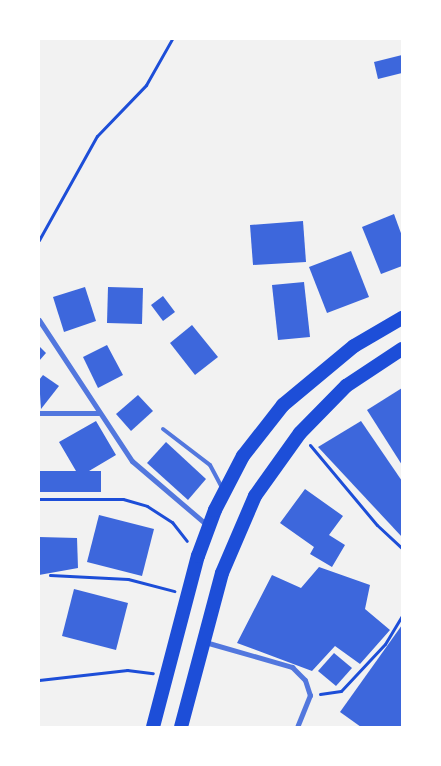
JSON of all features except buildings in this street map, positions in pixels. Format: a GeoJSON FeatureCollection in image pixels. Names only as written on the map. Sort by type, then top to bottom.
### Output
{"type":"FeatureCollection","features":[{"type":"Feature","properties":{"kind":"highway"},"geometry":{"type":"LineString","coordinates":[[153,727],[198,556],[224,492],[243,456],[283,404],[354,346],[402,318]]}},
{"type":"Feature","properties":{"kind":"highway"},"geometry":{"type":"LineString","coordinates":[[181,727],[222,573],[254,496],[300,433],[346,386],[402,348]]}},
{"type":"Feature","properties":{"kind":"street"},"geometry":{"type":"LineString","coordinates":[[39,320],[98,413],[132,461],[209,526]]}},
{"type":"Feature","properties":{"kind":"street"},"geometry":{"type":"LineString","coordinates":[[39,413],[98,413]]}},
{"type":"Feature","properties":{"kind":"street"},"geometry":{"type":"LineString","coordinates":[[204,642],[292,667],[305,680],[310,695],[297,727]]}},
{"type":"Feature","properties":{"kind":"lane"},"geometry":{"type":"LineString","coordinates":[[163,429],[210,465],[224,492]]}},
{"type":"Feature","properties":{"kind":"path"},"geometry":{"type":"LineString","coordinates":[[39,240],[97,136],[146,85],[172,39]]}},
{"type":"Feature","properties":{"kind":"path"},"geometry":{"type":"LineString","coordinates":[[300,433],[377,525],[402,548]]}},
{"type":"Feature","properties":{"kind":"path"},"geometry":{"type":"LineString","coordinates":[[39,499],[123,499],[147,506],[172,522],[198,556]]}},
{"type":"Feature","properties":{"kind":"path"},"geometry":{"type":"LineString","coordinates":[[50,575],[128,579],[187,594]]}},
{"type":"Feature","properties":{"kind":"path"},"geometry":{"type":"LineString","coordinates":[[310,695],[341,691],[385,644],[402,616]]}},
{"type":"Feature","properties":{"kind":"path"},"geometry":{"type":"LineString","coordinates":[[39,680],[127,670],[166,674]]}}]}
